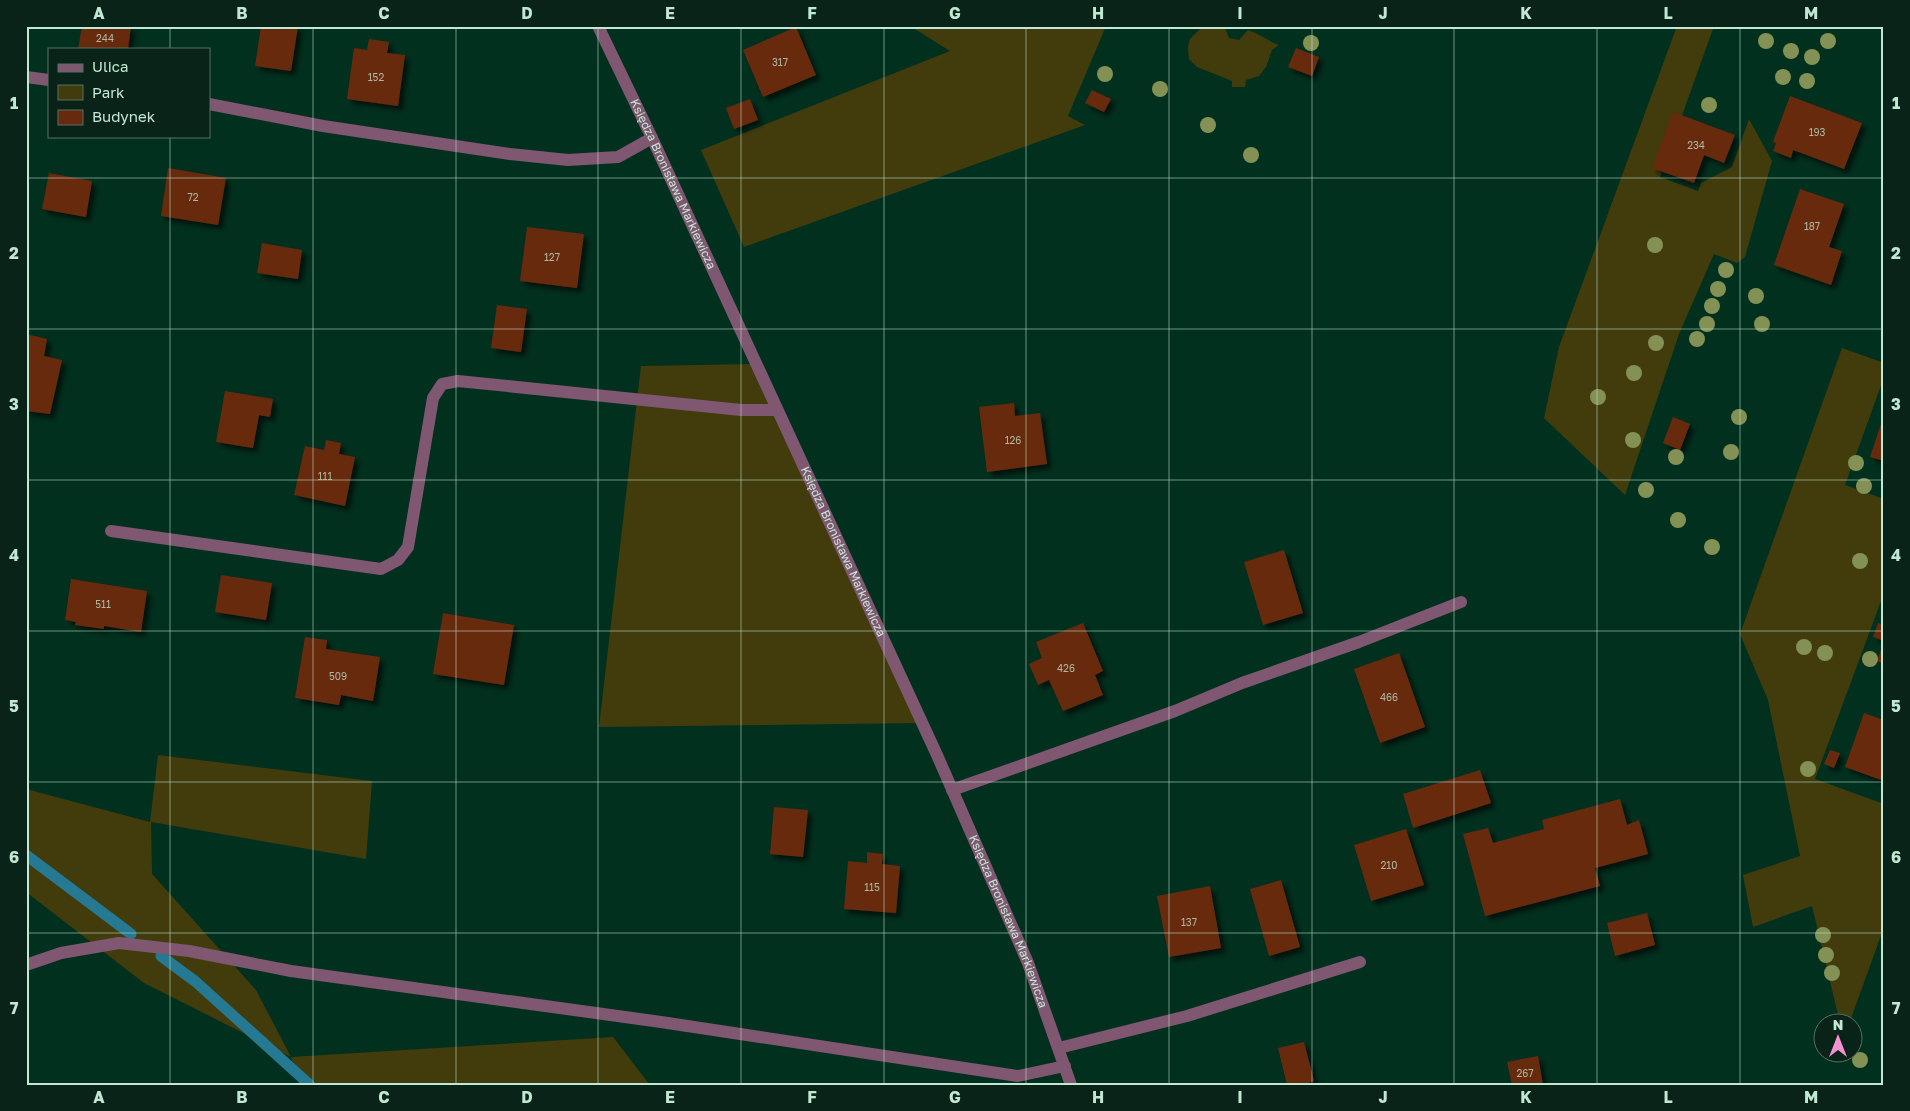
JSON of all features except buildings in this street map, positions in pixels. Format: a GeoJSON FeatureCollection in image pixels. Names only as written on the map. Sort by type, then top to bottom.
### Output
{"type":"FeatureCollection","features":[{"type":"Feature","properties":{"kind":"street","name":"Księdza Bronisława Markiewicza"},"geometry":{"type":"LineString","coordinates":[[598,26],[652,138],[952,790],[1028,963],[1071,1085]]}},
{"type":"Feature","properties":{"kind":"street"},"geometry":{"type":"LineString","coordinates":[[26,77],[48,80]]}},
{"type":"Feature","properties":{"kind":"street"},"geometry":{"type":"LineString","coordinates":[[210,104],[323,126],[510,154],[568,160],[618,156],[652,138]]}},
{"type":"Feature","properties":{"kind":"street"},"geometry":{"type":"LineString","coordinates":[[111,531],[381,569],[398,560],[408,547],[433,398],[442,384],[458,381],[741,410],[777,410]]}},
{"type":"Feature","properties":{"kind":"street"},"geometry":{"type":"LineString","coordinates":[[952,790],[1175,711],[1242,683],[1359,642],[1461,602]]}},
{"type":"Feature","properties":{"kind":"street"},"geometry":{"type":"LineString","coordinates":[[26,965],[61,953],[119,943],[190,951],[291,971],[670,1024],[1018,1076],[1065,1066]]}},
{"type":"Feature","properties":{"kind":"street"},"geometry":{"type":"LineString","coordinates":[[1059,1048],[1187,1016],[1360,962]]}},
{"type":"Feature","properties":{"kind":"green space"},"geometry":{"type":"Polygon","coordinates":[[[910,26],[1106,26],[1068,116],[1085,125],[744,247],[701,150],[950,51],[910,26]]]}},
{"type":"Feature","properties":{"kind":"green space"},"geometry":{"type":"Polygon","coordinates":[[[1203,26],[1224,26],[1229,38],[1239,40],[1248,30],[1279,45],[1272,50],[1266,67],[1259,76],[1246,80],[1245,87],[1232,87],[1232,81],[1197,67],[1189,59],[1188,47],[1190,39],[1203,26]]]}},
{"type":"Feature","properties":{"kind":"green space"},"geometry":{"type":"Polygon","coordinates":[[[1677,26],[1714,26],[1660,177],[1698,191],[1701,183],[1732,167],[1749,119],[1772,161],[1745,257],[1737,263],[1714,254],[1679,334],[1625,495],[1544,418],[1559,347],[1677,26]]]}},
{"type":"Feature","properties":{"kind":"green space"},"geometry":{"type":"Polygon","coordinates":[[[1842,348],[1884,363],[1883,380],[1845,485],[1884,499],[1884,593],[1815,779],[1884,804],[1884,927],[1853,1014],[1838,1014],[1812,906],[1753,927],[1743,875],[1800,856],[1768,700],[1740,634],[1842,348]]]}},
{"type":"Feature","properties":{"kind":"green space"},"geometry":{"type":"Polygon","coordinates":[[[753,364],[918,723],[599,727],[641,366],[753,364]]]}},
{"type":"Feature","properties":{"kind":"green space"},"geometry":{"type":"Polygon","coordinates":[[[158,755],[372,781],[366,859],[151,822],[152,874],[256,990],[291,1057],[144,983],[26,892],[26,789],[150,822],[158,755]]]}},
{"type":"Feature","properties":{"kind":"green space"},"geometry":{"type":"Polygon","coordinates":[[[613,1037],[650,1085],[300,1085],[291,1057],[613,1037]]]}},
{"type":"Feature","properties":{"kind":"waterway"},"geometry":{"type":"LineString","coordinates":[[26,855],[131,934]]}},
{"type":"Feature","properties":{"kind":"waterway"},"geometry":{"type":"LineString","coordinates":[[161,956],[196,982],[310,1085]]}}]}
